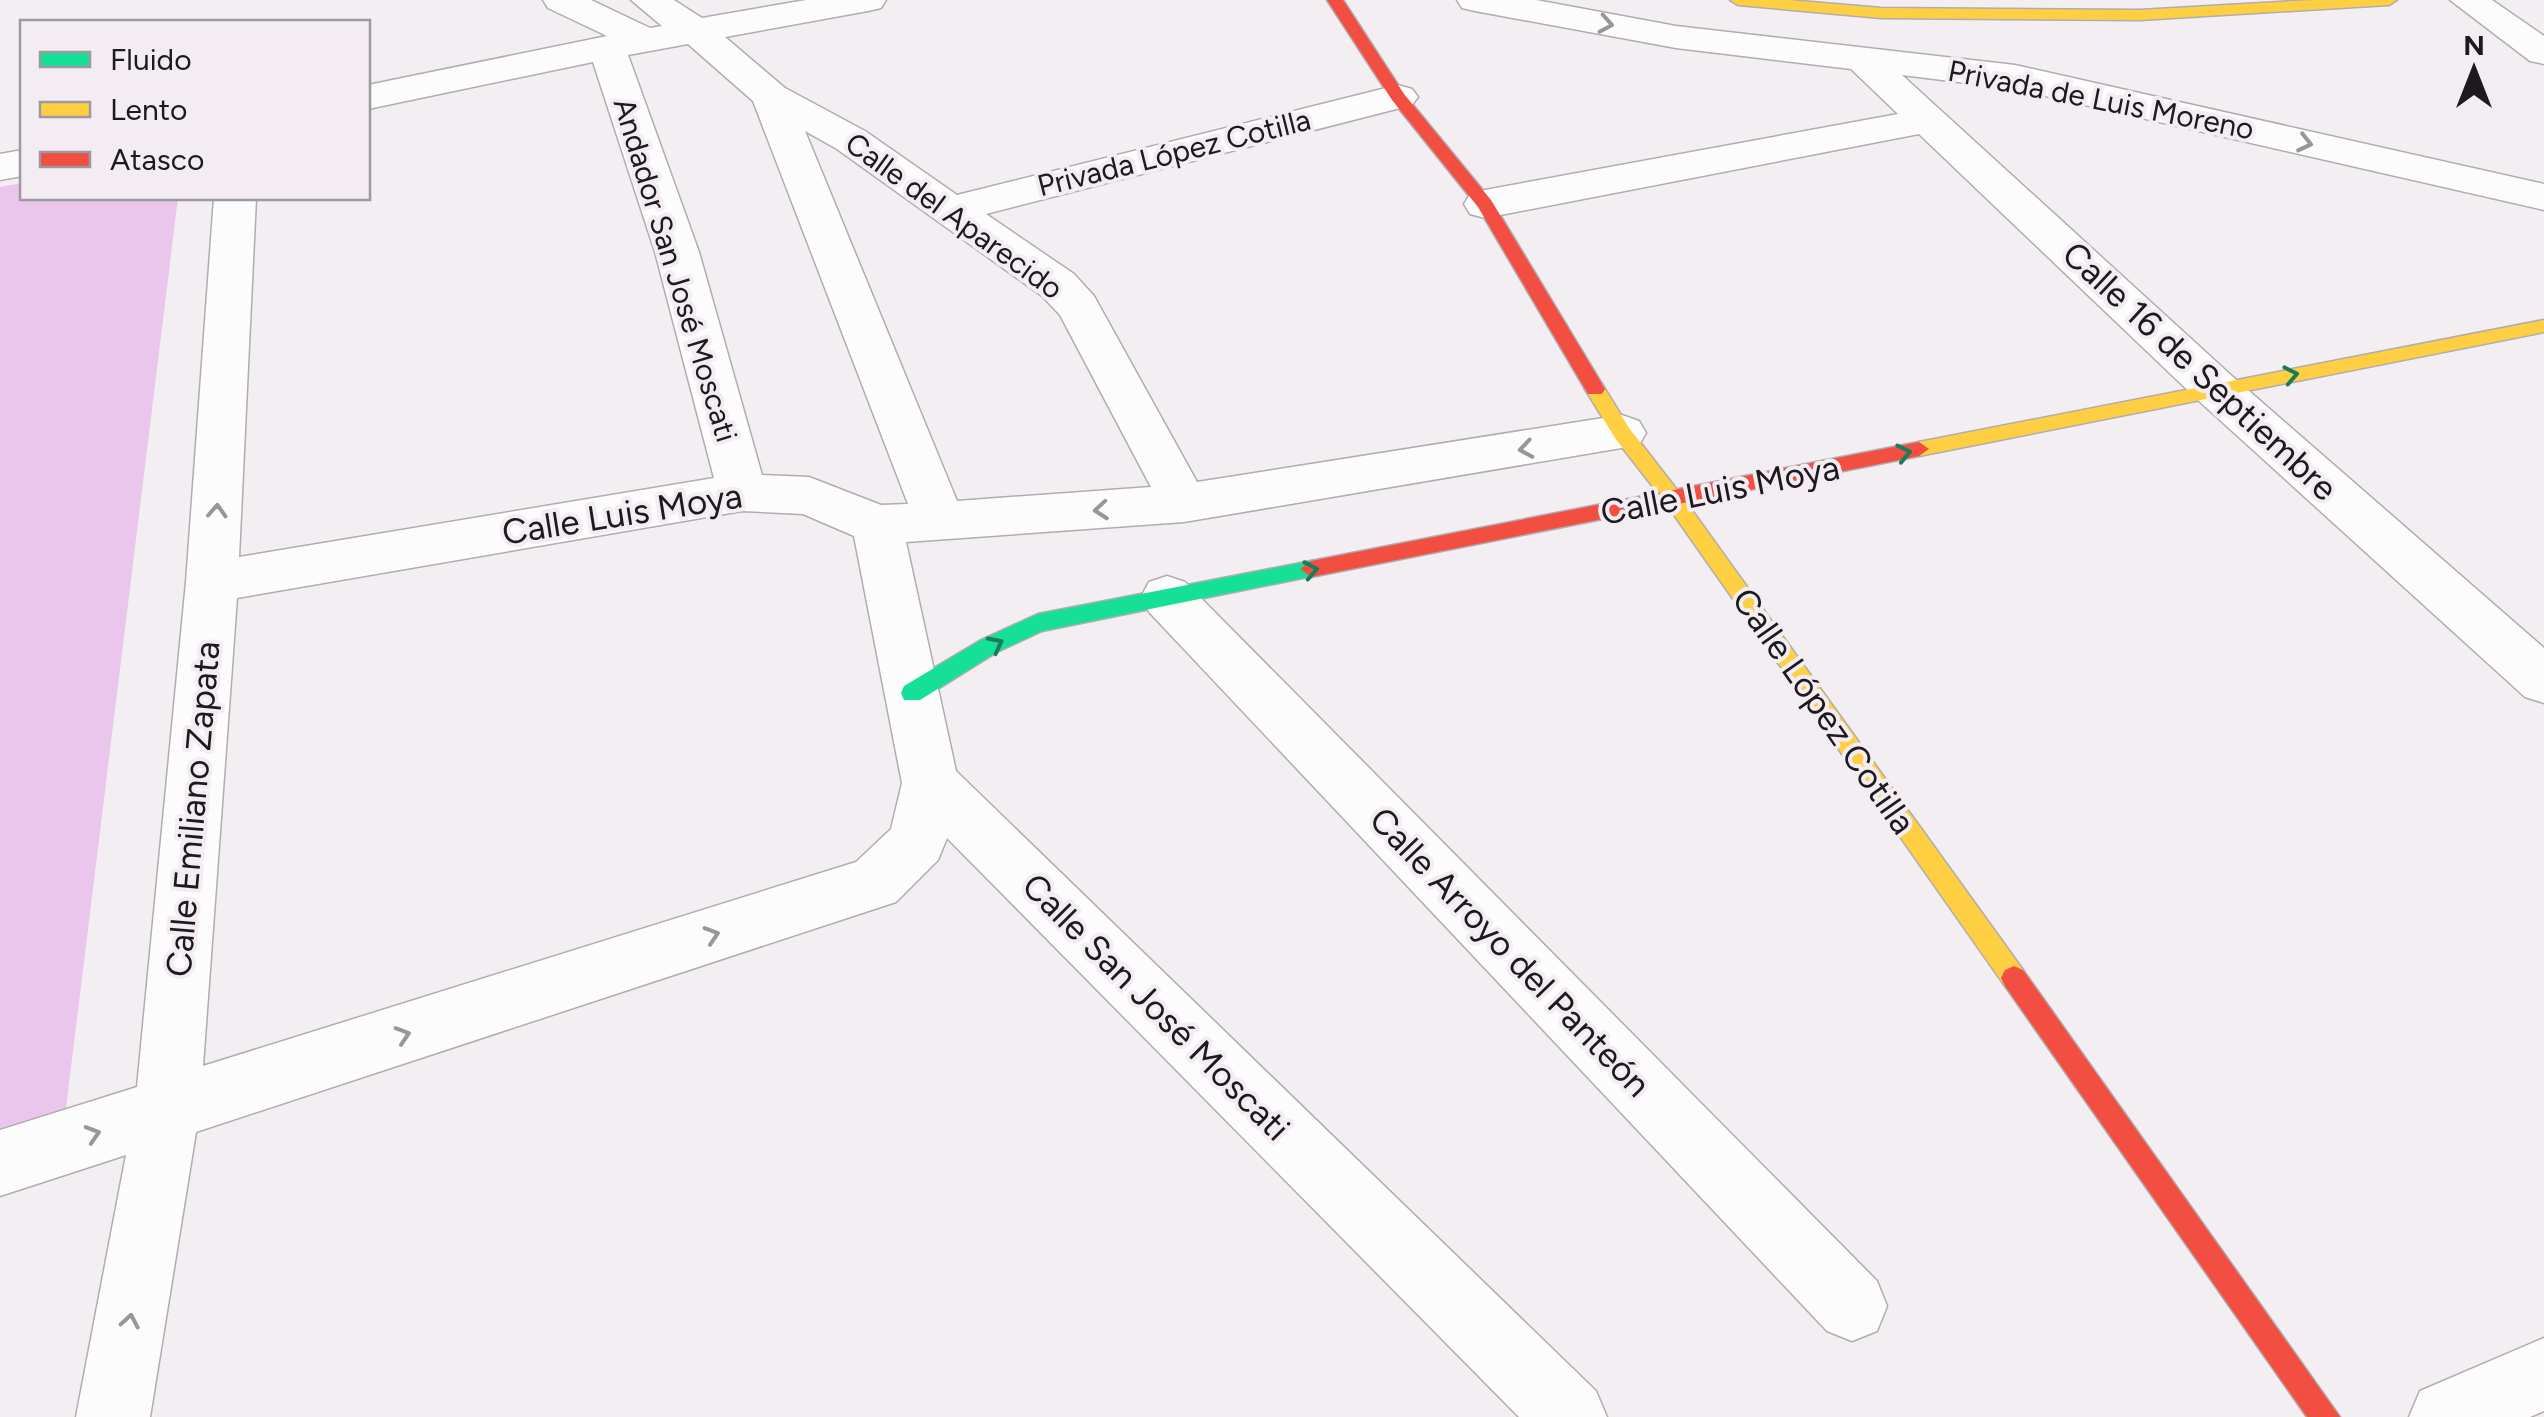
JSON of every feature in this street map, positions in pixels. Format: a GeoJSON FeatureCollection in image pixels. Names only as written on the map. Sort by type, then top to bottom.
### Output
{"type":"FeatureCollection","features":[{"type":"Feature","properties":{"kind":"main road","name":"Calle López Cotilla"},"geometry":{"type":"LineString","coordinates":[[1335,0],[1398,97],[1486,204],[1622,433],[1674,500],[2324,1417]]}},
{"type":"Feature","properties":{"kind":"main road"},"geometry":{"type":"LineString","coordinates":[[1738,0],[1881,13],[2140,15],[2389,0]]}},
{"type":"Feature","properties":{"kind":"main road","name":"Calle Luis Moya"},"geometry":{"type":"LineString","coordinates":[[912,693],[989,646],[1038,623],[2544,326]]}},
{"type":"Feature","properties":{"kind":"street"},"geometry":{"type":"LineString","coordinates":[[561,0],[626,44]]}},
{"type":"Feature","properties":{"kind":"street","name":"Calle del Aparecido"},"geometry":{"type":"LineString","coordinates":[[649,0],[697,32],[770,96],[850,140],[1058,285],[1078,307],[1184,503]]}},
{"type":"Feature","properties":{"kind":"street"},"geometry":{"type":"LineString","coordinates":[[370,97],[868,0]]}},
{"type":"Feature","properties":{"kind":"street","name":"Privada de Luis Moreno"},"geometry":{"type":"LineString","coordinates":[[1475,0],[1676,36],[2015,77],[2544,197]]}},
{"type":"Feature","properties":{"kind":"street"},"geometry":{"type":"LineString","coordinates":[[2468,0],[2544,53]]}},
{"type":"Feature","properties":{"kind":"street","name":"Andador San José Moscati"},"geometry":{"type":"LineString","coordinates":[[626,44],[676,252],[742,492]]}},
{"type":"Feature","properties":{"kind":"street","name":"Calle 16 de Septiembre"},"geometry":{"type":"LineString","coordinates":[[1860,57],[2216,389],[2544,681]]}},
{"type":"Feature","properties":{"kind":"street"},"geometry":{"type":"LineString","coordinates":[[770,96],[939,518]]}},
{"type":"Feature","properties":{"kind":"street","name":"Privada López Cotilla"},"geometry":{"type":"LineString","coordinates":[[950,210],[1398,97]]}},
{"type":"Feature","properties":{"kind":"street"},"geometry":{"type":"LineString","coordinates":[[1486,204],[1930,120]]}},
{"type":"Feature","properties":{"kind":"street","name":"Calle Emiliano Zapata"},"geometry":{"type":"LineString","coordinates":[[113,1417],[167,1111],[212,582],[235,200]]}},
{"type":"Feature","properties":{"kind":"street","name":"Calle Luis Moya"},"geometry":{"type":"LineString","coordinates":[[212,582],[742,492],[809,496],[877,524],[1184,503],[1622,433]]}},
{"type":"Feature","properties":{"kind":"street"},"geometry":{"type":"LineString","coordinates":[[0,1163],[875,883],[917,842],[930,783],[877,524]]}},
{"type":"Feature","properties":{"kind":"street","name":"Calle Arroyo del Panteón"},"geometry":{"type":"LineString","coordinates":[[1167,597],[1852,1306]]}},
{"type":"Feature","properties":{"kind":"street","name":"Calle San José Moscati"},"geometry":{"type":"LineString","coordinates":[[930,783],[1570,1417]]}},
{"type":"Feature","properties":{"kind":"street"},"geometry":{"type":"LineString","coordinates":[[2446,1417],[2544,1374]]}},
{"type":"Feature","properties":{"kind":"shaded area"},"geometry":{"type":"Polygon","coordinates":[[[20,183],[20,200],[178,200],[65,1116],[0,1135],[0,187],[20,183]]]}},
{"type":"Feature","properties":{"kind":"traffic: fast"},"geometry":{"type":"LineString","coordinates":[[912,693],[989,646],[1038,623],[1311,569]]}},
{"type":"Feature","properties":{"kind":"traffic: slow"},"geometry":{"type":"LineString","coordinates":[[1738,0],[1881,13],[2140,15],[2389,0]]}},
{"type":"Feature","properties":{"kind":"traffic: slow"},"geometry":{"type":"LineString","coordinates":[[1919,449],[2544,326]]}},
{"type":"Feature","properties":{"kind":"traffic: slow"},"geometry":{"type":"LineString","coordinates":[[1595,389],[1622,433],[1674,500],[2014,978]]}},
{"type":"Feature","properties":{"kind":"traffic: jam"},"geometry":{"type":"LineString","coordinates":[[1335,0],[1398,97],[1485,204],[1595,389]]}},
{"type":"Feature","properties":{"kind":"traffic: jam"},"geometry":{"type":"LineString","coordinates":[[1311,569],[1919,449]]}},
{"type":"Feature","properties":{"kind":"traffic: jam"},"geometry":{"type":"LineString","coordinates":[[2014,978],[2325,1417]]}}]}
